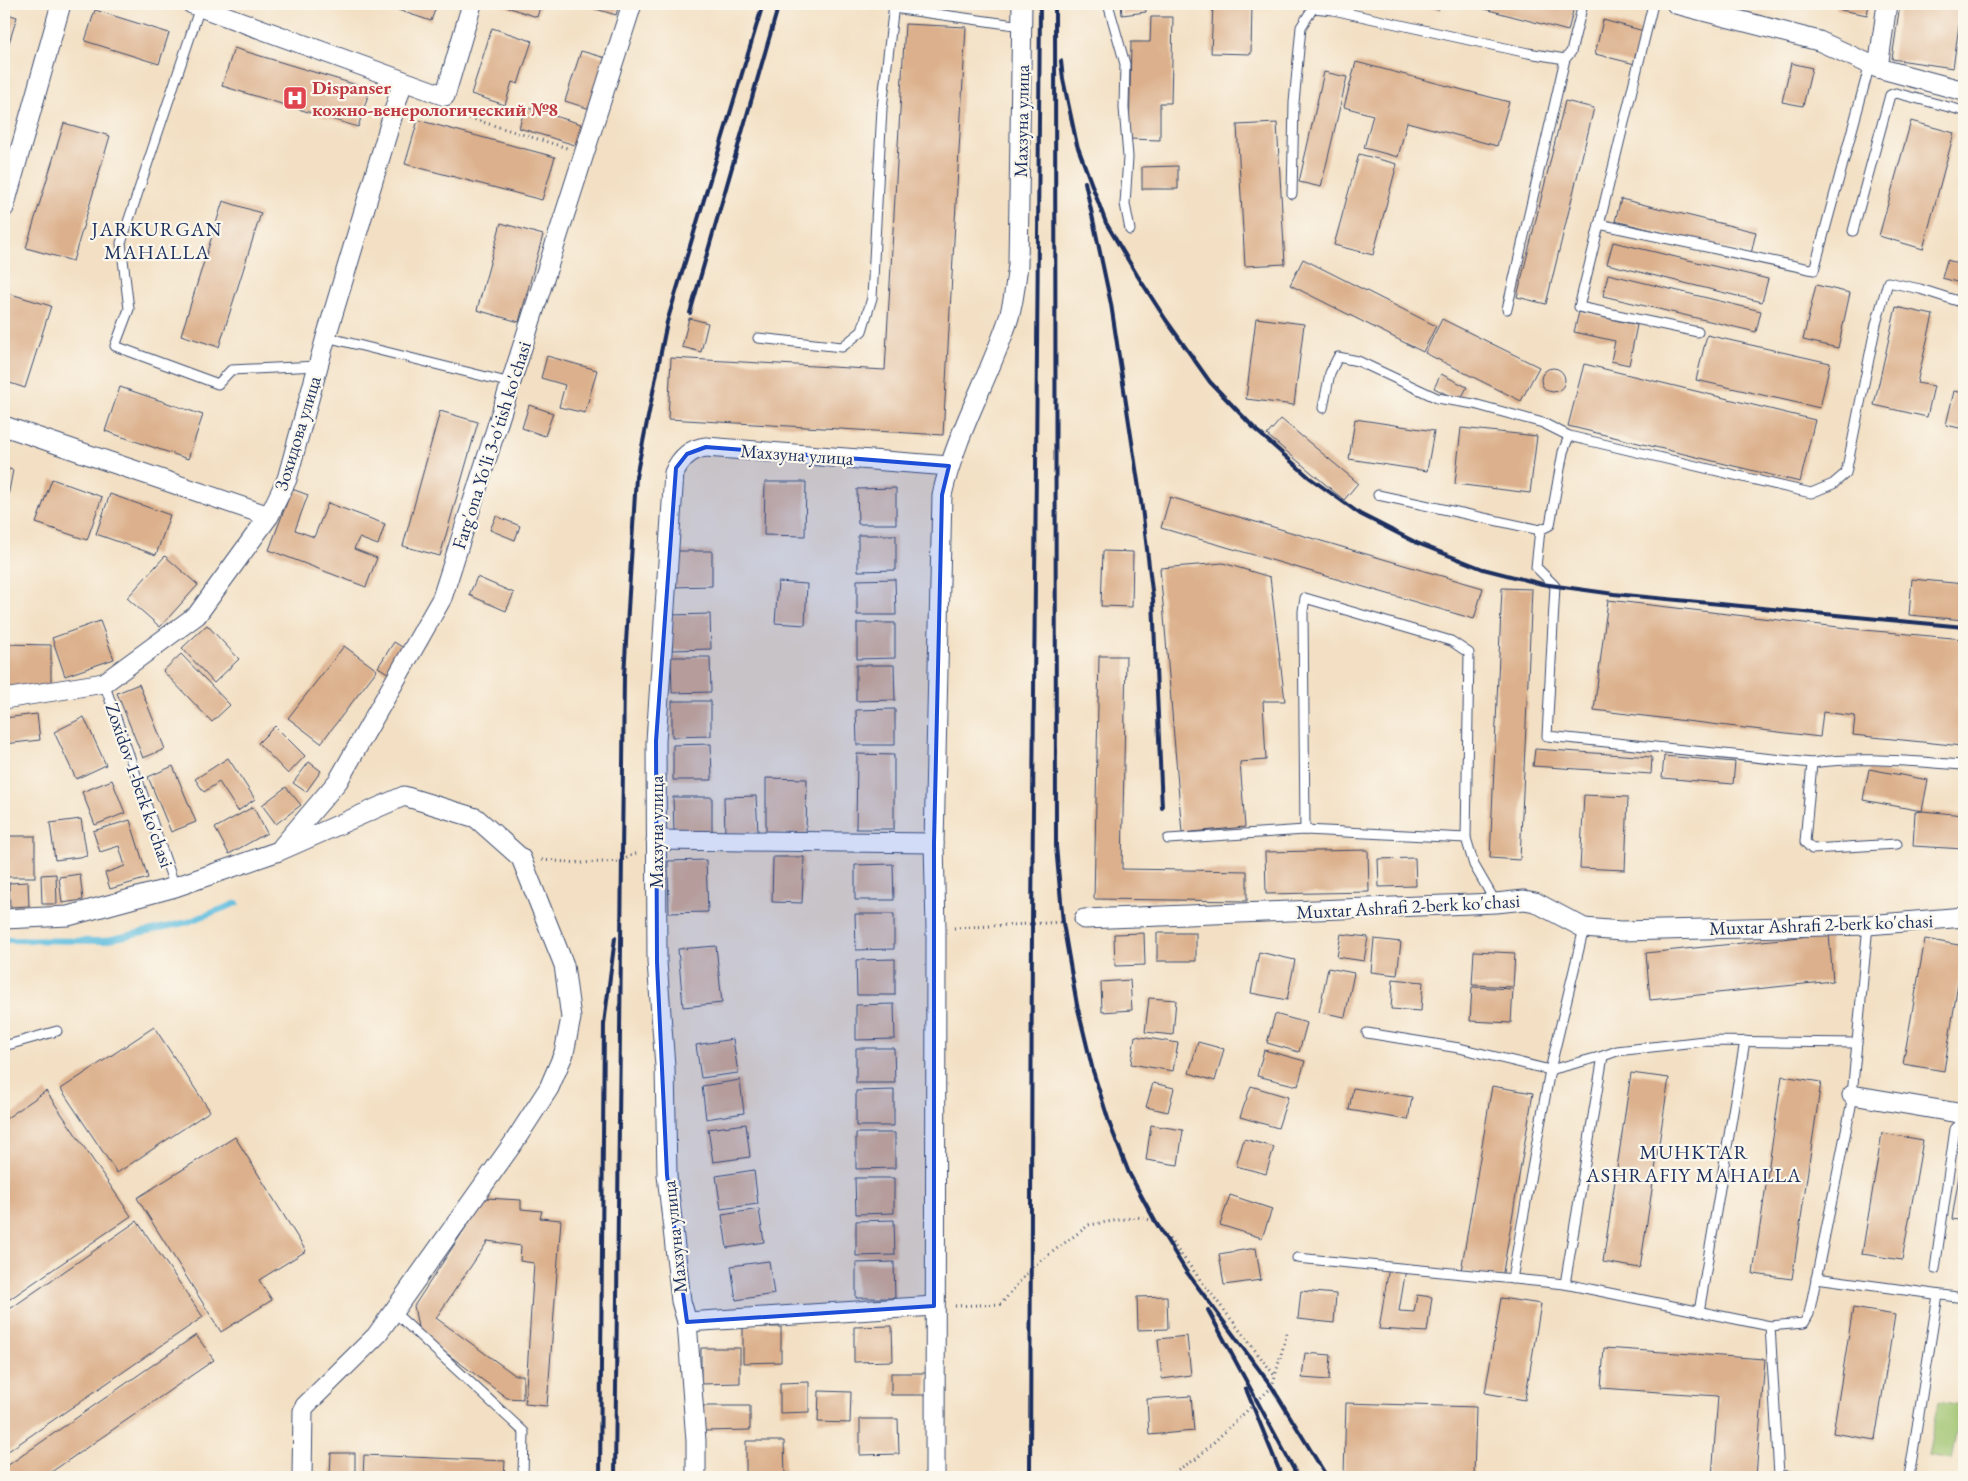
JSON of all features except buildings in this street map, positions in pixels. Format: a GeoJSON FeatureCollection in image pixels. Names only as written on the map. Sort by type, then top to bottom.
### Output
{"type":"FeatureCollection","features":[{"type":"Feature","properties":{"kind":"street"},"geometry":{"type":"LineString","coordinates":[[4,208],[61,4]]}},
{"type":"Feature","properties":{"kind":"street"},"geometry":{"type":"LineString","coordinates":[[196,5],[445,96],[472,4]]}},
{"type":"Feature","properties":{"kind":"street","name":"Farg'ona Yo'li 3-o'tish ko'chasi"},"geometry":{"type":"LineString","coordinates":[[279,852],[338,781],[442,598],[632,4]]}},
{"type":"Feature","properties":{"kind":"street","name":"Махзуна улица"},"geometry":{"type":"LineString","coordinates":[[935,1477],[936,929],[934,843],[942,495],[949,466],[1006,328],[1013,298],[1018,265],[1022,4]]}},
{"type":"Feature","properties":{"kind":"street"},"geometry":{"type":"LineString","coordinates":[[1676,4],[1819,40],[1874,66],[1964,91]]}},
{"type":"Feature","properties":{"kind":"street"},"geometry":{"type":"LineString","coordinates":[[1874,66],[1887,4]]}},
{"type":"Feature","properties":{"kind":"street","name":"Зохидова улица"},"geometry":{"type":"LineString","coordinates":[[4,699],[104,683],[197,614],[269,516],[287,479],[326,337],[403,81]]}},
{"type":"Feature","properties":{"kind":"street"},"geometry":{"type":"LineString","coordinates":[[4,426],[269,516]]}},
{"type":"Feature","properties":{"kind":"street","name":"Махзуна улица"},"geometry":{"type":"LineString","coordinates":[[696,1477],[696,1441],[687,1322],[682,1301],[667,1175],[665,1066],[657,962],[656,741],[674,473],[683,458],[692,451],[706,447],[949,466]]}},
{"type":"Feature","properties":{"kind":"street"},"geometry":{"type":"LineString","coordinates":[[4,919],[68,916],[175,887],[279,852],[404,796],[476,818],[521,858],[564,965],[571,1018],[564,1053],[549,1088],[514,1142],[370,1343],[305,1406],[303,1411],[302,1477]]}},
{"type":"Feature","properties":{"kind":"street"},"geometry":{"type":"LineString","coordinates":[[656,840],[934,843]]}},
{"type":"Feature","properties":{"kind":"street","name":"Muxtar Ashrafi 2-berk ko'chasi"},"geometry":{"type":"LineString","coordinates":[[1084,919],[1496,903],[1524,900],[1535,902],[1584,928],[1621,931],[1868,925],[1964,917]]}},
{"type":"Feature","properties":{"kind":"street"},"geometry":{"type":"LineString","coordinates":[[1852,1095],[1964,1114]]}},
{"type":"Feature","properties":{"kind":"street"},"geometry":{"type":"LineString","coordinates":[[687,1322],[934,1306]]}},
{"type":"Feature","properties":{"kind":"lane"},"geometry":{"type":"LineString","coordinates":[[1108,4],[1125,64],[1124,108],[1128,157],[1125,204],[1130,230]]}},
{"type":"Feature","properties":{"kind":"lane"},"geometry":{"type":"LineString","coordinates":[[1507,309],[1565,59],[1571,52],[1584,4]]}},
{"type":"Feature","properties":{"kind":"lane"},"geometry":{"type":"LineString","coordinates":[[1653,4],[1579,307],[1698,332]]}},
{"type":"Feature","properties":{"kind":"lane"},"geometry":{"type":"LineString","coordinates":[[196,5],[121,243],[129,309],[116,346],[218,384],[231,370],[318,366]]}},
{"type":"Feature","properties":{"kind":"lane"},"geometry":{"type":"LineString","coordinates":[[758,338],[842,347],[862,331],[872,298],[882,108],[894,6],[1022,26]]}},
{"type":"Feature","properties":{"kind":"lane"},"geometry":{"type":"LineString","coordinates":[[1292,194],[1294,103],[1301,27],[1313,8],[1333,10],[1528,53],[1565,59]]}},
{"type":"Feature","properties":{"kind":"lane"},"geometry":{"type":"LineString","coordinates":[[1599,224],[1814,270],[1874,66]]}},
{"type":"Feature","properties":{"kind":"lane"},"geometry":{"type":"LineString","coordinates":[[1854,231],[1890,96],[1896,93],[1964,111]]}},
{"type":"Feature","properties":{"kind":"lane"},"geometry":{"type":"LineString","coordinates":[[1323,408],[1330,373],[1338,357],[1358,361],[1437,398],[1474,404],[1543,423],[1568,436],[1811,493],[1833,484],[1846,473],[1876,324],[1888,282],[1920,289],[1964,303]]}},
{"type":"Feature","properties":{"kind":"lane"},"geometry":{"type":"LineString","coordinates":[[326,337],[511,383]]}},
{"type":"Feature","properties":{"kind":"lane"},"geometry":{"type":"LineString","coordinates":[[1378,495],[1540,530],[1550,525],[1563,452],[1568,436]]}},
{"type":"Feature","properties":{"kind":"lane"},"geometry":{"type":"LineString","coordinates":[[1540,530],[1536,567],[1555,586],[1547,736],[1812,763],[1867,759],[1964,765]]}},
{"type":"Feature","properties":{"kind":"lane"},"geometry":{"type":"LineString","coordinates":[[1305,830],[1302,611],[1305,598],[1451,641],[1469,653],[1466,838],[1474,865],[1496,903]]}},
{"type":"Feature","properties":{"kind":"lane","name":"Zoxidov 1-berk ko'chasi"},"geometry":{"type":"LineString","coordinates":[[104,683],[175,887]]}},
{"type":"Feature","properties":{"kind":"lane"},"geometry":{"type":"LineString","coordinates":[[1812,763],[1805,842],[1812,849],[1897,844]]}},
{"type":"Feature","properties":{"kind":"lane"},"geometry":{"type":"LineString","coordinates":[[1168,839],[1305,830],[1466,838]]}},
{"type":"Feature","properties":{"kind":"lane"},"geometry":{"type":"LineString","coordinates":[[1297,1258],[1565,1284],[1770,1326],[1804,1324],[1809,1314],[1852,1095],[1868,925]]}},
{"type":"Feature","properties":{"kind":"lane"},"geometry":{"type":"LineString","coordinates":[[1512,1279],[1550,1070],[1584,928]]}},
{"type":"Feature","properties":{"kind":"lane"},"geometry":{"type":"LineString","coordinates":[[4,1046],[58,1031]]}},
{"type":"Feature","properties":{"kind":"lane"},"geometry":{"type":"LineString","coordinates":[[1367,1033],[1459,1048],[1550,1070],[1617,1051],[1704,1041],[1857,1043]]}},
{"type":"Feature","properties":{"kind":"lane"},"geometry":{"type":"LineString","coordinates":[[1699,1312],[1745,1042]]}},
{"type":"Feature","properties":{"kind":"lane"},"geometry":{"type":"LineString","coordinates":[[1565,1284],[1603,1056]]}},
{"type":"Feature","properties":{"kind":"lane"},"geometry":{"type":"LineString","coordinates":[[1935,1269],[1955,1129],[1964,1120]]}},
{"type":"Feature","properties":{"kind":"lane"},"geometry":{"type":"LineString","coordinates":[[1816,1278],[1964,1298]]}},
{"type":"Feature","properties":{"kind":"lane"},"geometry":{"type":"LineString","coordinates":[[1909,1477],[1938,1295]]}},
{"type":"Feature","properties":{"kind":"lane"},"geometry":{"type":"LineString","coordinates":[[393,1311],[524,1432],[523,1477]]}},
{"type":"Feature","properties":{"kind":"lane"},"geometry":{"type":"LineString","coordinates":[[1770,1326],[1779,1476],[1799,1477]]}},
{"type":"Feature","properties":{"kind":"path"},"geometry":{"type":"LineString","coordinates":[[445,96],[464,116],[584,153]]}},
{"type":"Feature","properties":{"kind":"path"},"geometry":{"type":"LineString","coordinates":[[521,858],[580,863],[621,861],[650,846],[656,840]]}},
{"type":"Feature","properties":{"kind":"path"},"geometry":{"type":"LineString","coordinates":[[936,929],[1062,923],[1084,919]]}},
{"type":"Feature","properties":{"kind":"path"},"geometry":{"type":"LineString","coordinates":[[934,1306],[1001,1304],[1032,1267],[1089,1225],[1137,1217],[1155,1221],[1275,1376]]}},
{"type":"Feature","properties":{"kind":"path"},"geometry":{"type":"LineString","coordinates":[[1165,1477],[1196,1459],[1272,1387],[1287,1333]]}},
{"type":"Feature","properties":{"kind":"highlighted area"},"geometry":{"type":"Polygon","coordinates":[[[706,447],[949,466],[942,495],[934,843],[934,1306],[687,1322],[667,1175],[657,962],[656,741],[676,468],[687,454],[706,447]]]}},
{"type":"Feature","properties":{"kind":"green space"},"geometry":{"type":"Polygon","coordinates":[[[1938,1401],[1961,1405],[1951,1460],[1928,1456],[1938,1401]]]}},
{"type":"Feature","properties":{"kind":"waterway"},"geometry":{"type":"LineString","coordinates":[[4,940],[103,941],[188,922],[237,903]]}},
{"type":"Feature","properties":{"kind":"railway"},"geometry":{"type":"LineString","coordinates":[[615,1477],[624,676],[636,477],[667,322],[763,4]]}},
{"type":"Feature","properties":{"kind":"railway"},"geometry":{"type":"LineString","coordinates":[[690,313],[779,4]]}},
{"type":"Feature","properties":{"kind":"railway"},"geometry":{"type":"LineString","coordinates":[[1030,1477],[1032,924],[1040,4]]}},
{"type":"Feature","properties":{"kind":"railway"},"geometry":{"type":"LineString","coordinates":[[1055,4],[1056,846],[1063,923],[1077,1005],[1093,1071],[1110,1125],[1129,1173],[1155,1221],[1186,1271],[1272,1387],[1327,1477]]}},
{"type":"Feature","properties":{"kind":"railway"},"geometry":{"type":"LineString","coordinates":[[1061,61],[1077,145],[1106,223],[1166,320],[1210,382],[1257,431],[1310,478],[1360,514],[1417,543],[1483,569],[1542,584],[1614,594],[1964,627]]}},
{"type":"Feature","properties":{"kind":"railway"},"geometry":{"type":"LineString","coordinates":[[1085,182],[1111,304],[1142,508],[1153,599],[1162,808]]}},
{"type":"Feature","properties":{"kind":"railway"},"geometry":{"type":"LineString","coordinates":[[600,1477],[604,1024],[615,938]]}},
{"type":"Feature","properties":{"kind":"railway"},"geometry":{"type":"LineString","coordinates":[[1208,1310],[1298,1477]]}},
{"type":"Feature","properties":{"kind":"railway"},"geometry":{"type":"LineString","coordinates":[[1246,1389],[1282,1477]]}},
{"type":"Feature","properties":{"kind":"place","name":"Dispanser кожно-венерологический №8"},"geometry":{"type":"Point","coordinates":[295,98]}},
{"type":"Feature","properties":{"kind":"district","name":"JARKURGAN MAHALLA"},"geometry":{"type":"Point","coordinates":[157,240]}},
{"type":"Feature","properties":{"kind":"district","name":"MUHKTAR ASHRAFIY MAHALLA"},"geometry":{"type":"Point","coordinates":[1694,1164]}}]}
